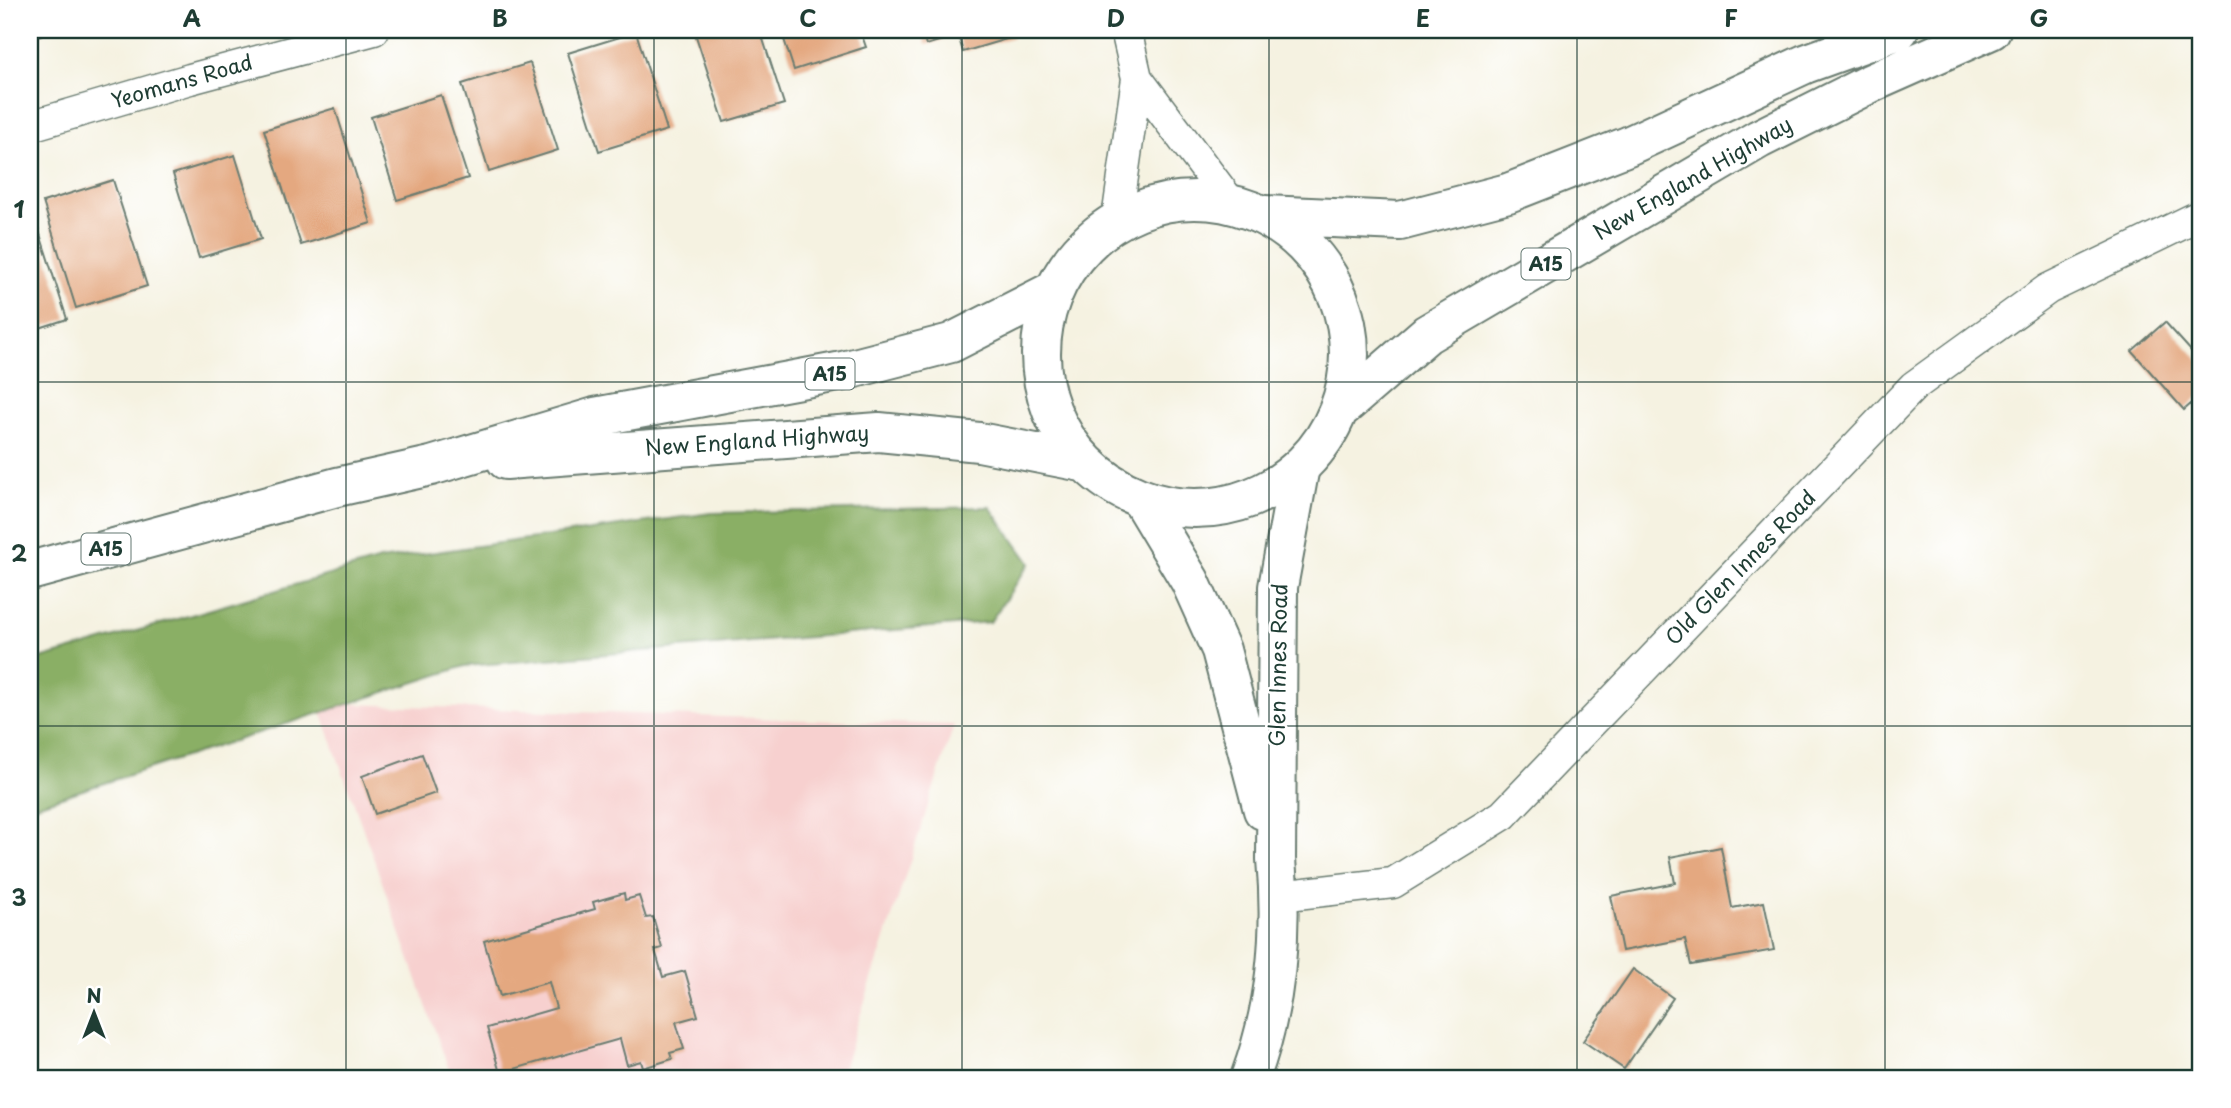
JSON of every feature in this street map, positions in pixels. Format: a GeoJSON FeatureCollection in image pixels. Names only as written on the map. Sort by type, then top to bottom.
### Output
{"type":"FeatureCollection","features":[{"type":"Feature","properties":{"kind":"main road","name":"A15"},"geometry":{"type":"LineString","coordinates":[[1248,209],[1322,263],[1351,332],[1344,406],[1299,472],[1251,501],[1197,510],[1142,501],[1082,462],[1049,410],[1039,350],[1053,291],[1079,250],[1117,219],[1172,200],[1400,221],[1508,193],[1628,146],[1805,64],[1899,30]]}},
{"type":"Feature","properties":{"kind":"main road","name":"New England Highway"},"geometry":{"type":"LineString","coordinates":[[1344,406],[1427,334],[1759,139],[1869,84],[1992,30]]}},
{"type":"Feature","properties":{"kind":"main road","name":"New England Highway"},"geometry":{"type":"LineString","coordinates":[[30,571],[337,487],[431,466],[595,417],[843,371],[951,343],[1053,291]]}},
{"type":"Feature","properties":{"kind":"main road","name":"New England Highway"},"geometry":{"type":"LineString","coordinates":[[431,466],[879,432],[979,443],[1082,462]]}},
{"type":"Feature","properties":{"kind":"main road","name":"Glen Innes Road"},"geometry":{"type":"LineString","coordinates":[[1250,1078],[1274,985],[1279,896],[1276,859],[1278,587],[1299,472]]}},
{"type":"Feature","properties":{"kind":"main road","name":"Glen Innes Road"},"geometry":{"type":"LineString","coordinates":[[1142,501],[1190,581],[1221,650],[1276,859]]}},
{"type":"Feature","properties":{"kind":"street","name":"Yeomans Road"},"geometry":{"type":"LineString","coordinates":[[30,126],[190,79],[374,30]]}},
{"type":"Feature","properties":{"kind":"street"},"geometry":{"type":"LineString","coordinates":[[1117,219],[1137,78],[1126,30]]}},
{"type":"Feature","properties":{"kind":"street"},"geometry":{"type":"LineString","coordinates":[[1137,78],[1248,209]]}},
{"type":"Feature","properties":{"kind":"street","name":"Old Glen Innes Road"},"geometry":{"type":"LineString","coordinates":[[1279,896],[1393,883],[1503,815],[1914,386],[2048,289],[2181,222],[2201,215]]}},
{"type":"Feature","properties":{"kind":"shaded area"},"geometry":{"type":"Polygon","coordinates":[[[318,703],[954,725],[840,1078],[452,1078],[318,703]]]}},
{"type":"Feature","properties":{"kind":"green space"},"geometry":{"type":"Polygon","coordinates":[[[990,507],[1030,563],[990,622],[465,666],[30,807],[30,662],[380,560],[711,513],[990,507]]]}},
{"type":"Feature","properties":{"kind":"building"},"geometry":{"type":"Polygon","coordinates":[[[30,30],[39,30],[41,35],[30,38],[30,30]]]}},
{"type":"Feature","properties":{"kind":"building"},"geometry":{"type":"Polygon","coordinates":[[[694,30],[760,30],[784,104],[724,122],[694,30]]]}},
{"type":"Feature","properties":{"kind":"building"},"geometry":{"type":"Polygon","coordinates":[[[781,30],[860,30],[866,47],[794,70],[781,30]]]}},
{"type":"Feature","properties":{"kind":"building"},"geometry":{"type":"Polygon","coordinates":[[[921,30],[1011,30],[1013,37],[963,52],[958,35],[926,45],[921,30]]]}},
{"type":"Feature","properties":{"kind":"building"},"geometry":{"type":"Polygon","coordinates":[[[636,32],[667,130],[599,151],[568,53],[636,32]]]}},
{"type":"Feature","properties":{"kind":"building"},"geometry":{"type":"Polygon","coordinates":[[[530,63],[558,150],[489,172],[462,84],[530,63]]]}},
{"type":"Feature","properties":{"kind":"building"},"geometry":{"type":"Polygon","coordinates":[[[441,95],[468,178],[397,200],[371,117],[441,95]]]}},
{"type":"Feature","properties":{"kind":"building"},"geometry":{"type":"Polygon","coordinates":[[[335,108],[371,223],[301,245],[264,130],[335,108]]]}},
{"type":"Feature","properties":{"kind":"building"},"geometry":{"type":"Polygon","coordinates":[[[235,155],[261,239],[199,258],[173,174],[235,155]]]}},
{"type":"Feature","properties":{"kind":"building"},"geometry":{"type":"Polygon","coordinates":[[[113,180],[147,286],[76,308],[43,202],[113,180]]]}},
{"type":"Feature","properties":{"kind":"building"},"geometry":{"type":"Polygon","coordinates":[[[32,209],[67,319],[30,331],[30,210],[32,209]]]}},
{"type":"Feature","properties":{"kind":"building"},"geometry":{"type":"Polygon","coordinates":[[[2165,322],[2201,362],[2201,395],[2184,410],[2132,351],[2165,322]]]}},
{"type":"Feature","properties":{"kind":"building"},"geometry":{"type":"Polygon","coordinates":[[[422,754],[436,793],[375,814],[362,776],[422,754]]]}},
{"type":"Feature","properties":{"kind":"building"},"geometry":{"type":"Polygon","coordinates":[[[1721,847],[1732,908],[1764,902],[1774,950],[1691,965],[1685,939],[1622,951],[1611,896],[1675,883],[1670,857],[1721,847]]]}},
{"type":"Feature","properties":{"kind":"building"},"geometry":{"type":"Polygon","coordinates":[[[624,893],[625,900],[639,896],[646,918],[653,917],[662,948],[655,950],[663,977],[685,971],[698,1016],[676,1022],[684,1049],[670,1053],[672,1059],[643,1068],[641,1061],[627,1065],[620,1039],[500,1073],[487,1028],[556,1008],[549,982],[500,996],[484,941],[595,909],[593,902],[624,893]]]}},
{"type":"Feature","properties":{"kind":"building"},"geometry":{"type":"Polygon","coordinates":[[[1633,969],[1673,998],[1624,1069],[1583,1041],[1633,969]]]}}]}
